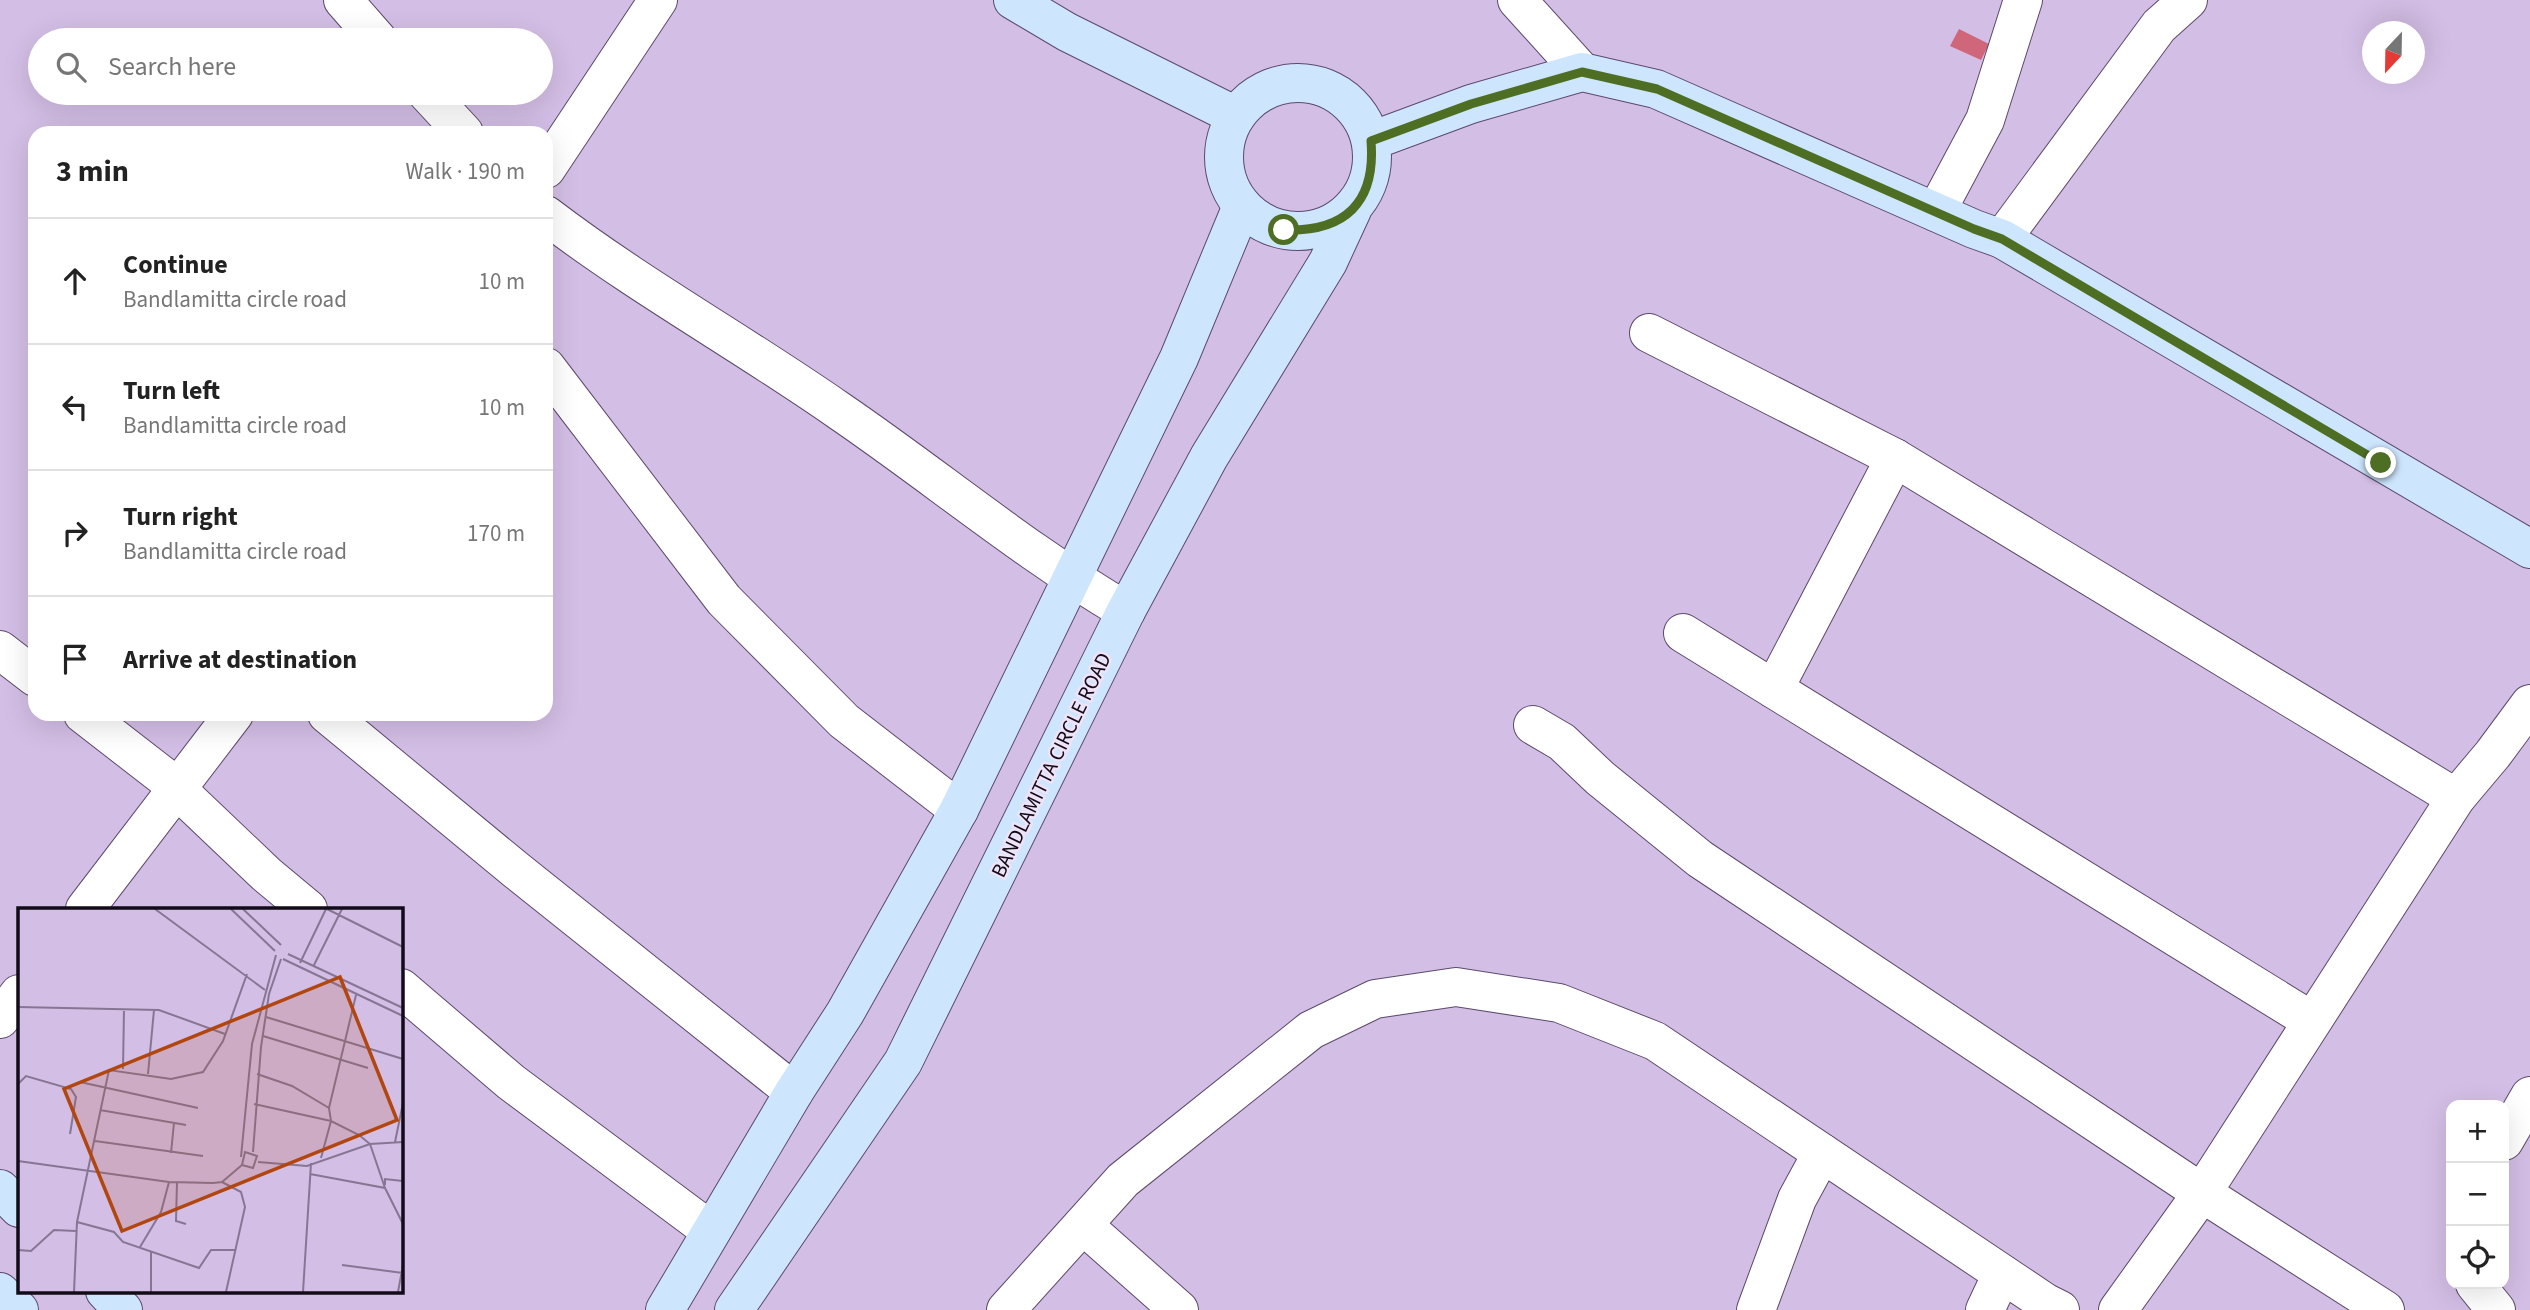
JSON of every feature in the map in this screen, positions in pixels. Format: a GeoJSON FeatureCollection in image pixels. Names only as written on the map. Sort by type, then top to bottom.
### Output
{"type":"FeatureCollection","features":[{"type":"Feature","properties":{"kind":"street"},"geometry":{"type":"LineString","coordinates":[[343,0],[368,28]]}},
{"type":"Feature","properties":{"kind":"street"},"geometry":{"type":"LineString","coordinates":[[553,158],[658,0]]}},
{"type":"Feature","properties":{"kind":"street"},"geometry":{"type":"LineString","coordinates":[[1013,0],[1057,27],[1236,116]]}},
{"type":"Feature","properties":{"kind":"street"},"geometry":{"type":"LineString","coordinates":[[1517,0],[1582,72]]}},
{"type":"Feature","properties":{"kind":"street"},"geometry":{"type":"LineString","coordinates":[[1936,212],[1985,120],[2023,0]]}},
{"type":"Feature","properties":{"kind":"street"},"geometry":{"type":"LineString","coordinates":[[2002,239],[2159,26],[2188,0]]}},
{"type":"Feature","properties":{"kind":"street"},"geometry":{"type":"LineString","coordinates":[[1371,141],[1471,104],[1582,72],[1657,89],[2002,239],[2530,549]]}},
{"type":"Feature","properties":{"kind":"street","name":"BANDLAMITTA CIRCLE ROAD"},"geometry":{"type":"LineString","coordinates":[[734,1310],[903,1062],[1126,611],[1209,457],[1328,262],[1352,210],[1366,189],[1373,166],[1371,141],[1363,121],[1350,104],[1333,91],[1312,85],[1290,84],[1269,88],[1250,100],[1236,116],[1226,138],[1224,162],[1229,186],[1242,206],[1261,222],[1284,230],[1309,231],[1332,224],[1352,210]]}},
{"type":"Feature","properties":{"kind":"street"},"geometry":{"type":"LineString","coordinates":[[438,105],[458,126]]}},
{"type":"Feature","properties":{"kind":"street"},"geometry":{"type":"LineString","coordinates":[[665,1310],[794,1092],[845,1013],[959,810],[1179,358],[1242,206]]}},
{"type":"Feature","properties":{"kind":"street"},"geometry":{"type":"LineString","coordinates":[[553,220],[590,248],[838,409],[1071,578],[1126,611]]}},
{"type":"Feature","properties":{"kind":"street"},"geometry":{"type":"LineString","coordinates":[[1649,333],[1895,458],[2455,798]]}},
{"type":"Feature","properties":{"kind":"street"},"geometry":{"type":"LineString","coordinates":[[553,376],[724,600],[844,721],[959,810]]}},
{"type":"Feature","properties":{"kind":"street"},"geometry":{"type":"LineString","coordinates":[[1774,689],[1895,458]]}},
{"type":"Feature","properties":{"kind":"street"},"geometry":{"type":"LineString","coordinates":[[1683,633],[2312,1021]]}},
{"type":"Feature","properties":{"kind":"street"},"geometry":{"type":"LineString","coordinates":[[0,650],[28,672]]}},
{"type":"Feature","properties":{"kind":"street"},"geometry":{"type":"LineString","coordinates":[[2123,1303],[2202,1193],[2455,798],[2493,754],[2530,704]]}},
{"type":"Feature","properties":{"kind":"street"},"geometry":{"type":"LineString","coordinates":[[92,721],[178,789],[266,874],[307,908]]}},
{"type":"Feature","properties":{"kind":"street"},"geometry":{"type":"LineString","coordinates":[[86,908],[229,721]]}},
{"type":"Feature","properties":{"kind":"street"},"geometry":{"type":"LineString","coordinates":[[335,721],[516,870],[794,1092]]}},
{"type":"Feature","properties":{"kind":"street"},"geometry":{"type":"LineString","coordinates":[[1533,725],[1562,742],[1600,778],[1700,859],[2202,1193],[2385,1310]]}},
{"type":"Feature","properties":{"kind":"street"},"geometry":{"type":"LineString","coordinates":[[1006,1310],[1123,1180],[1311,1030],[1376,999],[1456,987],[1559,1003],[1656,1041],[2002,1274],[2060,1310]]}},
{"type":"Feature","properties":{"kind":"street"},"geometry":{"type":"LineString","coordinates":[[402,989],[511,1082],[711,1231]]}},
{"type":"Feature","properties":{"kind":"street"},"geometry":{"type":"LineString","coordinates":[[0,1019],[18,995]]}},
{"type":"Feature","properties":{"kind":"street"},"geometry":{"type":"LineString","coordinates":[[2509,1133],[2530,1097]]}},
{"type":"Feature","properties":{"kind":"street"},"geometry":{"type":"LineString","coordinates":[[1756,1310],[1797,1199],[1822,1153]]}},
{"type":"Feature","properties":{"kind":"street"},"geometry":{"type":"LineString","coordinates":[[0,1189],[18,1207]]}},
{"type":"Feature","properties":{"kind":"street"},"geometry":{"type":"LineString","coordinates":[[1083,1224],[1178,1310]]}},
{"type":"Feature","properties":{"kind":"street"},"geometry":{"type":"LineString","coordinates":[[1985,1310],[2002,1274]]}},
{"type":"Feature","properties":{"kind":"street"},"geometry":{"type":"LineString","coordinates":[[2479,1289],[2496,1310]]}},
{"type":"Feature","properties":{"kind":"street"},"geometry":{"type":"LineString","coordinates":[[0,1292],[19,1310]]}},
{"type":"Feature","properties":{"kind":"street"},"geometry":{"type":"LineString","coordinates":[[106,1292],[122,1310]]}},
{"type":"Feature","properties":{"kind":"building"},"geometry":{"type":"Polygon","coordinates":[[[1959,29],[1989,44],[1981,60],[1950,46],[1959,29]]]}},
{"type":"Feature","properties":{"kind":"route"},"geometry":{"type":"LineString","coordinates":[[1284,230],[1309,231],[1332,224],[1352,210],[1366,189],[1373,166],[1371,141],[1471,104],[1582,72],[1657,89],[2002,239],[2381,463]]}}]}
